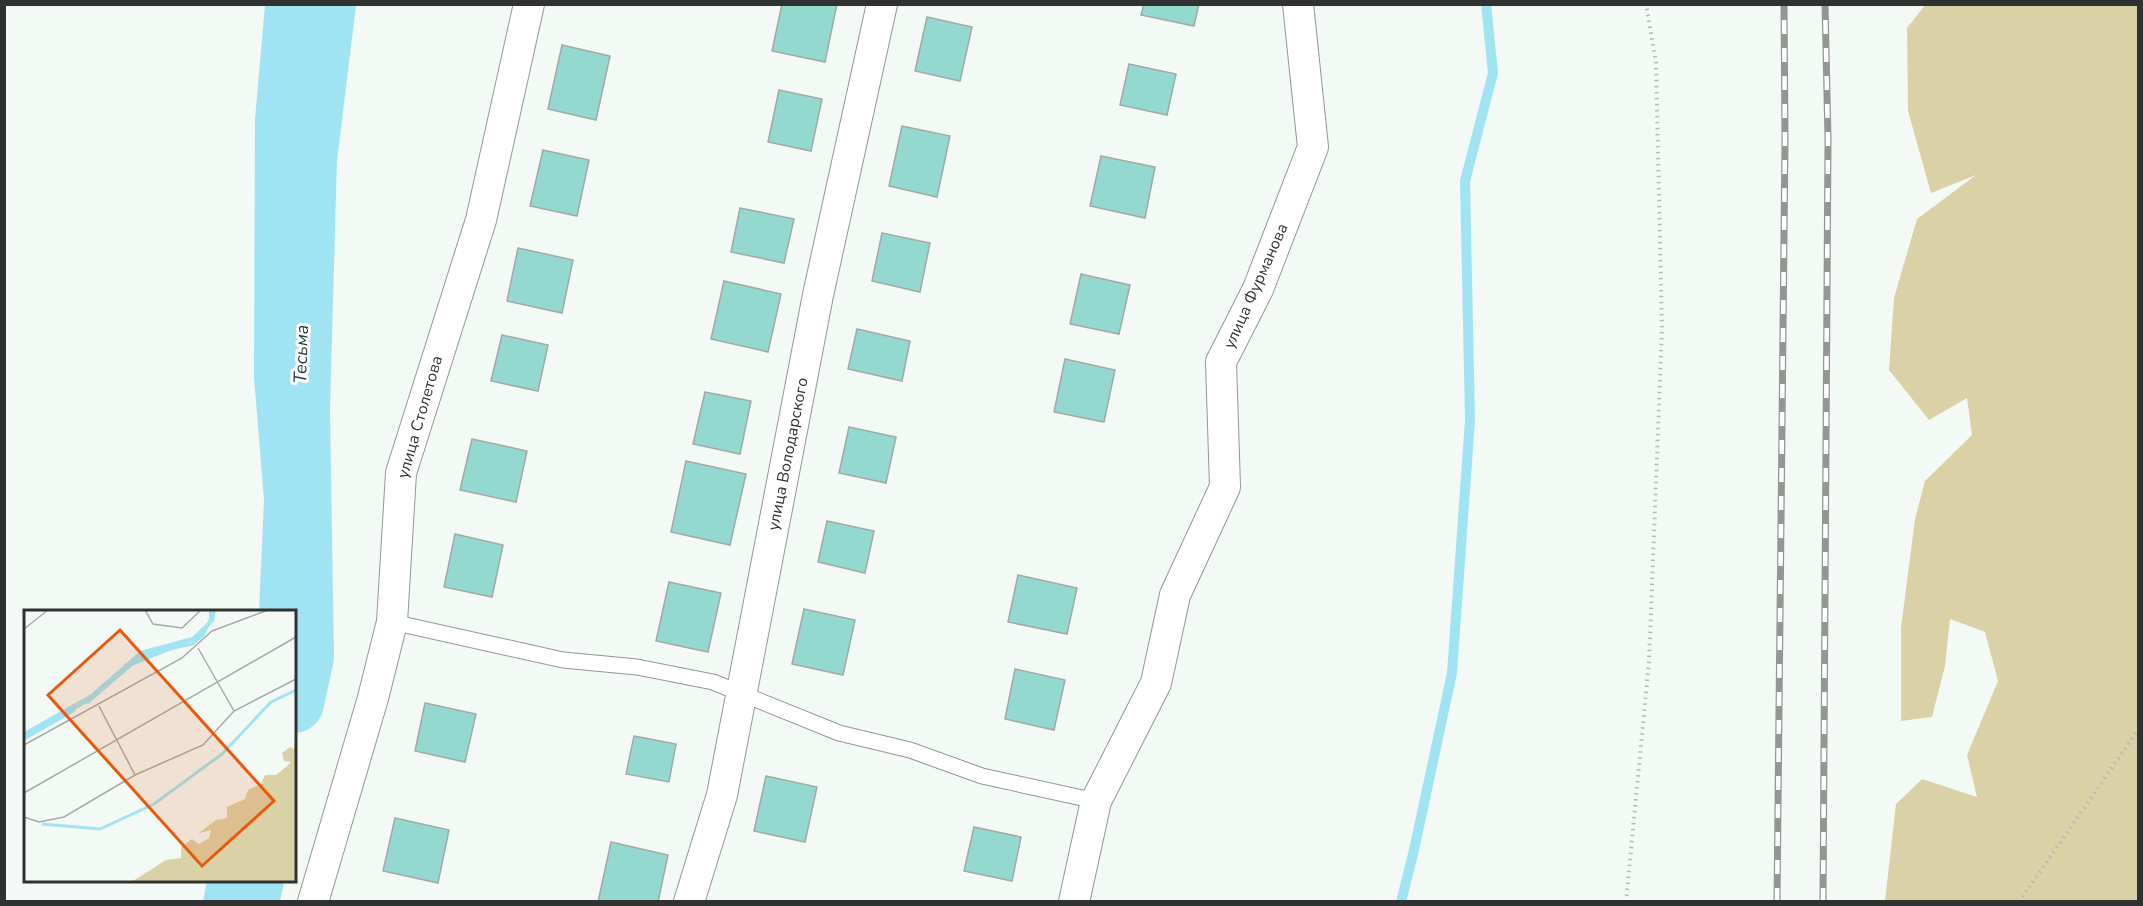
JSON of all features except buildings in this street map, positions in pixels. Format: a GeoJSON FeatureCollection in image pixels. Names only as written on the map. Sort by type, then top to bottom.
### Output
{"type":"FeatureCollection","features":[{"type":"Feature","properties":{"kind":"street","name":"улица Столетова"},"geometry":{"type":"LineString","coordinates":[[313,902],[373,698],[392,622],[401,473],[481,220],[529,4]]}},
{"type":"Feature","properties":{"kind":"street","name":"улица Володарского"},"geometry":{"type":"LineString","coordinates":[[689,902],[722,795],[818,295],[882,4]]}},
{"type":"Feature","properties":{"kind":"street","name":"улица Фурманова"},"geometry":{"type":"LineString","coordinates":[[1074,902],[1096,801],[1156,683],[1175,595],[1225,487],[1221,362],[1258,289],[1313,147],[1298,4]]}},
{"type":"Feature","properties":{"kind":"lane"},"geometry":{"type":"LineString","coordinates":[[392,622],[564,660],[637,667],[713,682],[839,733],[910,750],[982,776],[1096,801]]}},
{"type":"Feature","properties":{"kind":"path"},"geometry":{"type":"LineString","coordinates":[[1626,902],[1649,662],[1662,328],[1656,63],[1646,4]]}},
{"type":"Feature","properties":{"kind":"path"},"geometry":{"type":"LineString","coordinates":[[2019,902],[2139,730]]}},
{"type":"Feature","properties":{"kind":"shaded area"},"geometry":{"type":"Polygon","coordinates":[[[1926,4],[2138,5],[2138,901],[1885,901],[1896,804],[1922,779],[1977,797],[1967,755],[1998,681],[1985,632],[1950,619],[1945,666],[1932,717],[1901,721],[1901,628],[1915,519],[1925,481],[1972,435],[1967,398],[1929,420],[1889,370],[1894,298],[1917,219],[1976,175],[1931,193],[1908,111],[1907,28],[1926,4]]]}},
{"type":"Feature","properties":{"kind":"water"},"geometry":{"type":"Polygon","coordinates":[[[265,5],[353,5],[345,50],[319,144],[303,243],[292,361],[302,530],[303,587],[298,612],[307,629],[296,709],[296,610],[259,610],[264,500],[254,377],[255,119],[265,5]]]}},
{"type":"Feature","properties":{"kind":"water"},"geometry":{"type":"Polygon","coordinates":[[[207,882],[254,882],[248,901],[203,901],[207,882]]]}},
{"type":"Feature","properties":{"kind":"waterway","name":"Тесьма"},"geometry":{"type":"LineString","coordinates":[[296,694],[304,657],[300,409],[307,159],[326,4]]}},
{"type":"Feature","properties":{"kind":"waterway"},"geometry":{"type":"LineString","coordinates":[[1401,902],[1452,673],[1470,420],[1465,181],[1493,73],[1486,4]]}},
{"type":"Feature","properties":{"kind":"waterway","name":"Тесьма"},"geometry":{"type":"LineString","coordinates":[[249,902],[254,882]]}},
{"type":"Feature","properties":{"kind":"railway"},"geometry":{"type":"LineString","coordinates":[[1777,902],[1785,141],[1784,4]]}},
{"type":"Feature","properties":{"kind":"railway"},"geometry":{"type":"LineString","coordinates":[[1823,902],[1828,139],[1825,4]]}}]}
